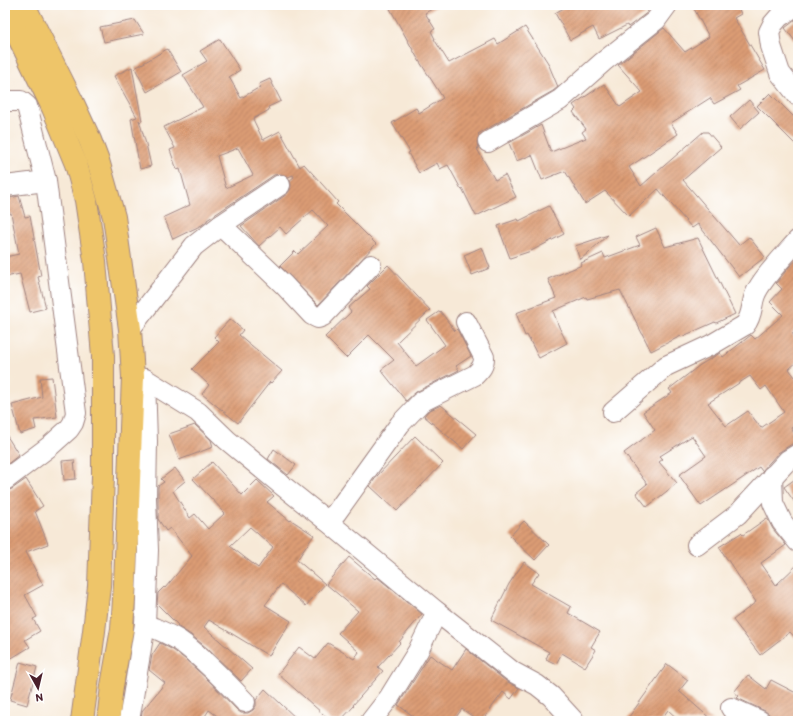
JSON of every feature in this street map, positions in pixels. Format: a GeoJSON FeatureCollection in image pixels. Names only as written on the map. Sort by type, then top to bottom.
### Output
{"type":"FeatureCollection","features":[{"type":"Feature","properties":{"kind":"main road"},"geometry":{"type":"LineString","coordinates":[[24,5],[76,110],[99,164],[114,217],[130,328],[139,378],[122,629],[112,686],[108,721]]}},
{"type":"Feature","properties":{"kind":"main road"},"geometry":{"type":"LineString","coordinates":[[5,9],[53,108],[76,164],[86,200],[95,261],[103,356],[103,476],[99,586],[82,721]]}},
{"type":"Feature","properties":{"kind":"street"},"geometry":{"type":"LineString","coordinates":[[488,142],[560,100],[603,62],[656,20],[667,5]]}},
{"type":"Feature","properties":{"kind":"street"},"geometry":{"type":"LineString","coordinates":[[797,5],[779,17],[769,32],[771,46],[780,73],[798,96]]}},
{"type":"Feature","properties":{"kind":"street"},"geometry":{"type":"LineString","coordinates":[[5,101],[21,101],[27,106],[46,181],[76,412],[73,423],[69,429],[50,446],[5,480]]}},
{"type":"Feature","properties":{"kind":"street"},"geometry":{"type":"LineString","coordinates":[[5,186],[46,181]]}},
{"type":"Feature","properties":{"kind":"street"},"geometry":{"type":"LineString","coordinates":[[130,328],[194,246],[221,225],[280,185]]}},
{"type":"Feature","properties":{"kind":"street"},"geometry":{"type":"LineString","coordinates":[[221,225],[312,314],[318,318],[323,316],[371,265]]}},
{"type":"Feature","properties":{"kind":"street"},"geometry":{"type":"LineString","coordinates":[[613,412],[666,366],[711,345],[746,324],[751,314],[755,295],[767,276],[798,240]]}},
{"type":"Feature","properties":{"kind":"street"},"geometry":{"type":"LineString","coordinates":[[327,521],[336,513],[400,424],[421,402],[475,375],[481,369],[484,363],[484,357],[466,322]]}},
{"type":"Feature","properties":{"kind":"street"},"geometry":{"type":"LineString","coordinates":[[139,378],[198,412],[227,440],[437,612],[513,672],[537,685],[551,696],[574,721]]}},
{"type":"Feature","properties":{"kind":"street"},"geometry":{"type":"LineString","coordinates":[[129,721],[145,624],[148,550],[146,498],[147,441],[139,378]]}},
{"type":"Feature","properties":{"kind":"street"},"geometry":{"type":"LineString","coordinates":[[697,545],[738,514],[788,460],[798,454]]}},
{"type":"Feature","properties":{"kind":"street"},"geometry":{"type":"LineString","coordinates":[[772,476],[773,503],[782,522],[798,542]]}},
{"type":"Feature","properties":{"kind":"street"},"geometry":{"type":"LineString","coordinates":[[371,721],[389,698],[418,651],[437,612]]}},
{"type":"Feature","properties":{"kind":"street"},"geometry":{"type":"LineString","coordinates":[[145,624],[165,632],[184,643],[223,678],[245,702]]}},
{"type":"Feature","properties":{"kind":"street"},"geometry":{"type":"LineString","coordinates":[[731,708],[760,721]]}},
{"type":"Feature","properties":{"kind":"building"},"geometry":{"type":"Polygon","coordinates":[[[388,5],[439,5],[425,13],[435,29],[431,31],[434,39],[449,63],[495,39],[498,44],[525,27],[548,63],[558,87],[478,134],[477,142],[477,149],[495,180],[505,175],[516,197],[476,216],[462,188],[461,189],[448,165],[440,169],[437,163],[419,173],[408,153],[410,152],[392,123],[416,108],[419,113],[443,98],[418,59],[388,5]]]}},
{"type":"Feature","properties":{"kind":"building"},"geometry":{"type":"Polygon","coordinates":[[[569,5],[645,5],[648,12],[628,27],[627,25],[599,39],[593,27],[570,40],[555,13],[569,5]]]}},
{"type":"Feature","properties":{"kind":"building"},"geometry":{"type":"Polygon","coordinates":[[[692,5],[737,5],[741,14],[734,18],[765,70],[737,86],[740,90],[714,104],[710,98],[671,123],[678,134],[629,167],[641,186],[703,132],[708,132],[721,147],[683,180],[739,245],[749,237],[765,257],[739,277],[698,224],[692,228],[658,189],[629,216],[605,191],[585,204],[565,171],[542,180],[532,155],[516,161],[509,143],[541,125],[551,152],[586,138],[582,132],[586,129],[573,112],[576,109],[573,105],[604,84],[620,107],[642,92],[618,65],[664,28],[685,52],[709,37],[692,5]]]}},
{"type":"Feature","properties":{"kind":"building"},"geometry":{"type":"Polygon","coordinates":[[[798,18],[798,45],[785,28],[798,18]]]}},
{"type":"Feature","properties":{"kind":"building"},"geometry":{"type":"Polygon","coordinates":[[[135,20],[144,34],[104,42],[100,27],[135,20]]]}},
{"type":"Feature","properties":{"kind":"building"},"geometry":{"type":"Polygon","coordinates":[[[220,39],[240,70],[229,77],[241,98],[260,87],[259,84],[270,79],[281,101],[268,107],[269,110],[253,119],[263,140],[280,131],[300,167],[304,164],[338,202],[336,204],[376,244],[318,305],[280,266],[295,251],[298,254],[328,226],[313,210],[286,234],[280,227],[259,246],[241,226],[287,194],[290,190],[290,180],[294,177],[293,175],[288,177],[280,174],[274,175],[207,220],[202,225],[173,239],[164,217],[190,205],[180,169],[177,170],[170,150],[175,148],[164,127],[203,107],[183,75],[207,61],[200,51],[220,39]],[[238,148],[217,156],[226,188],[253,175],[238,148]]]}},
{"type":"Feature","properties":{"kind":"building"},"geometry":{"type":"Polygon","coordinates":[[[167,49],[181,72],[147,92],[135,68],[167,49]]]}},
{"type":"Feature","properties":{"kind":"building"},"geometry":{"type":"Polygon","coordinates":[[[132,67],[142,121],[140,122],[139,120],[151,166],[140,169],[131,119],[137,117],[114,76],[132,67]]]}},
{"type":"Feature","properties":{"kind":"building"},"geometry":{"type":"Polygon","coordinates":[[[770,93],[798,121],[798,147],[757,106],[770,93]]]}},
{"type":"Feature","properties":{"kind":"building"},"geometry":{"type":"Polygon","coordinates":[[[749,100],[759,112],[740,129],[730,117],[749,100]]]}},
{"type":"Feature","properties":{"kind":"building"},"geometry":{"type":"Polygon","coordinates":[[[19,196],[25,217],[30,216],[41,276],[38,277],[46,308],[30,312],[20,274],[5,277],[5,257],[19,254],[11,213],[7,214],[5,199],[19,196]]]}},
{"type":"Feature","properties":{"kind":"building"},"geometry":{"type":"Polygon","coordinates":[[[549,206],[564,234],[531,251],[510,258],[498,226],[518,219],[519,221],[549,206]]]}},
{"type":"Feature","properties":{"kind":"building"},"geometry":{"type":"Polygon","coordinates":[[[656,228],[665,247],[698,238],[735,314],[681,336],[651,351],[620,290],[587,299],[586,297],[553,311],[567,343],[539,358],[527,335],[525,336],[516,313],[556,298],[548,279],[582,265],[581,263],[603,253],[605,258],[640,245],[636,237],[656,228]]]}},
{"type":"Feature","properties":{"kind":"building"},"geometry":{"type":"Polygon","coordinates":[[[608,235],[580,260],[575,246],[608,235]]]}},
{"type":"Feature","properties":{"kind":"building"},"geometry":{"type":"Polygon","coordinates":[[[482,247],[490,268],[472,275],[464,255],[482,247]]]}},
{"type":"Feature","properties":{"kind":"building"},"geometry":{"type":"Polygon","coordinates":[[[798,259],[798,327],[792,333],[798,341],[798,361],[789,369],[798,381],[798,423],[791,428],[798,440],[778,453],[762,471],[759,467],[701,506],[679,475],[706,456],[692,436],[660,456],[663,459],[659,462],[677,483],[647,507],[636,493],[647,484],[624,453],[655,430],[643,412],[672,393],[669,389],[700,365],[720,353],[723,357],[751,335],[755,339],[783,315],[770,302],[782,289],[776,283],[798,259]],[[750,376],[708,403],[726,426],[748,411],[761,428],[784,412],[766,386],[761,390],[750,376]]]}},
{"type":"Feature","properties":{"kind":"building"},"geometry":{"type":"Polygon","coordinates":[[[388,265],[430,310],[397,342],[416,366],[445,345],[427,320],[440,311],[455,331],[457,329],[471,356],[456,366],[459,370],[416,392],[406,401],[381,370],[394,360],[369,335],[346,358],[325,337],[351,312],[348,308],[370,289],[367,286],[388,265]]]}},
{"type":"Feature","properties":{"kind":"building"},"geometry":{"type":"Polygon","coordinates":[[[230,319],[243,330],[239,335],[282,371],[271,383],[270,382],[238,423],[202,394],[209,385],[192,369],[219,342],[214,337],[230,319]]]}},
{"type":"Feature","properties":{"kind":"building"},"geometry":{"type":"Polygon","coordinates":[[[52,377],[57,417],[34,420],[36,429],[20,434],[12,405],[42,397],[40,378],[52,377]]]}},
{"type":"Feature","properties":{"kind":"building"},"geometry":{"type":"Polygon","coordinates":[[[441,405],[476,434],[463,449],[424,416],[428,411],[441,405]]]}},
{"type":"Feature","properties":{"kind":"building"},"geometry":{"type":"Polygon","coordinates":[[[195,425],[211,440],[213,447],[179,460],[169,434],[195,425]]]}},
{"type":"Feature","properties":{"kind":"building"},"geometry":{"type":"Polygon","coordinates":[[[5,433],[19,455],[5,466],[5,433]]]}},
{"type":"Feature","properties":{"kind":"building"},"geometry":{"type":"Polygon","coordinates":[[[415,436],[443,463],[397,511],[370,486],[377,476],[415,436]]]}},
{"type":"Feature","properties":{"kind":"building"},"geometry":{"type":"Polygon","coordinates":[[[274,449],[296,465],[288,475],[268,459],[274,449]]]}},
{"type":"Feature","properties":{"kind":"building"},"geometry":{"type":"Polygon","coordinates":[[[74,460],[76,479],[64,480],[62,461],[74,460]]]}},
{"type":"Feature","properties":{"kind":"building"},"geometry":{"type":"Polygon","coordinates":[[[212,462],[242,495],[257,480],[274,496],[267,502],[290,521],[291,520],[314,535],[297,560],[325,584],[306,606],[281,584],[265,605],[291,621],[269,656],[209,620],[204,627],[252,669],[241,681],[208,649],[177,626],[178,625],[157,604],[158,593],[164,587],[165,588],[192,556],[170,528],[166,531],[158,519],[158,486],[164,482],[161,479],[175,468],[185,481],[173,491],[190,518],[195,514],[208,529],[225,513],[193,479],[212,462]],[[250,527],[230,546],[258,568],[273,547],[250,527]]]}},
{"type":"Feature","properties":{"kind":"building"},"geometry":{"type":"Polygon","coordinates":[[[798,477],[798,507],[784,487],[798,477]]]}},
{"type":"Feature","properties":{"kind":"building"},"geometry":{"type":"Polygon","coordinates":[[[26,479],[43,506],[35,511],[48,544],[26,552],[43,585],[25,595],[37,617],[33,619],[40,631],[25,640],[30,647],[5,662],[5,491],[12,489],[26,479]]]}},
{"type":"Feature","properties":{"kind":"building"},"geometry":{"type":"Polygon","coordinates":[[[767,518],[773,529],[786,545],[761,563],[776,585],[798,564],[798,641],[790,632],[760,655],[733,620],[756,602],[719,547],[741,533],[743,535],[767,518]]]}},
{"type":"Feature","properties":{"kind":"building"},"geometry":{"type":"Polygon","coordinates":[[[524,521],[549,545],[535,560],[510,536],[524,521]]]}},
{"type":"Feature","properties":{"kind":"building"},"geometry":{"type":"Polygon","coordinates":[[[349,557],[375,579],[377,577],[422,614],[399,642],[400,643],[378,667],[383,671],[353,705],[354,706],[340,721],[331,721],[278,674],[299,647],[315,659],[328,643],[354,659],[359,652],[338,633],[358,611],[326,584],[349,557]]]}},
{"type":"Feature","properties":{"kind":"building"},"geometry":{"type":"Polygon","coordinates":[[[524,562],[539,573],[531,584],[571,607],[568,613],[600,632],[591,647],[596,650],[585,667],[562,653],[556,664],[546,659],[549,652],[491,620],[509,584],[524,562]]]}},
{"type":"Feature","properties":{"kind":"building"},"geometry":{"type":"Polygon","coordinates":[[[160,643],[185,659],[241,713],[248,713],[253,710],[256,706],[256,700],[265,689],[299,721],[224,721],[209,710],[202,721],[141,721],[142,711],[165,683],[149,670],[152,655],[160,643]]]}},
{"type":"Feature","properties":{"kind":"building"},"geometry":{"type":"Polygon","coordinates":[[[466,649],[506,681],[519,688],[511,699],[503,692],[482,721],[479,721],[462,709],[453,721],[420,721],[398,705],[430,655],[452,670],[466,649]]]}},
{"type":"Feature","properties":{"kind":"building"},"geometry":{"type":"Polygon","coordinates":[[[20,662],[37,667],[27,705],[10,700],[20,662]]]}},
{"type":"Feature","properties":{"kind":"building"},"geometry":{"type":"Polygon","coordinates":[[[667,664],[688,680],[679,691],[713,721],[680,721],[668,710],[660,721],[626,721],[667,664]]]}},
{"type":"Feature","properties":{"kind":"building"},"geometry":{"type":"Polygon","coordinates":[[[748,675],[766,689],[771,680],[798,694],[798,721],[778,721],[765,711],[737,698],[739,696],[734,692],[748,675]]]}}]}
